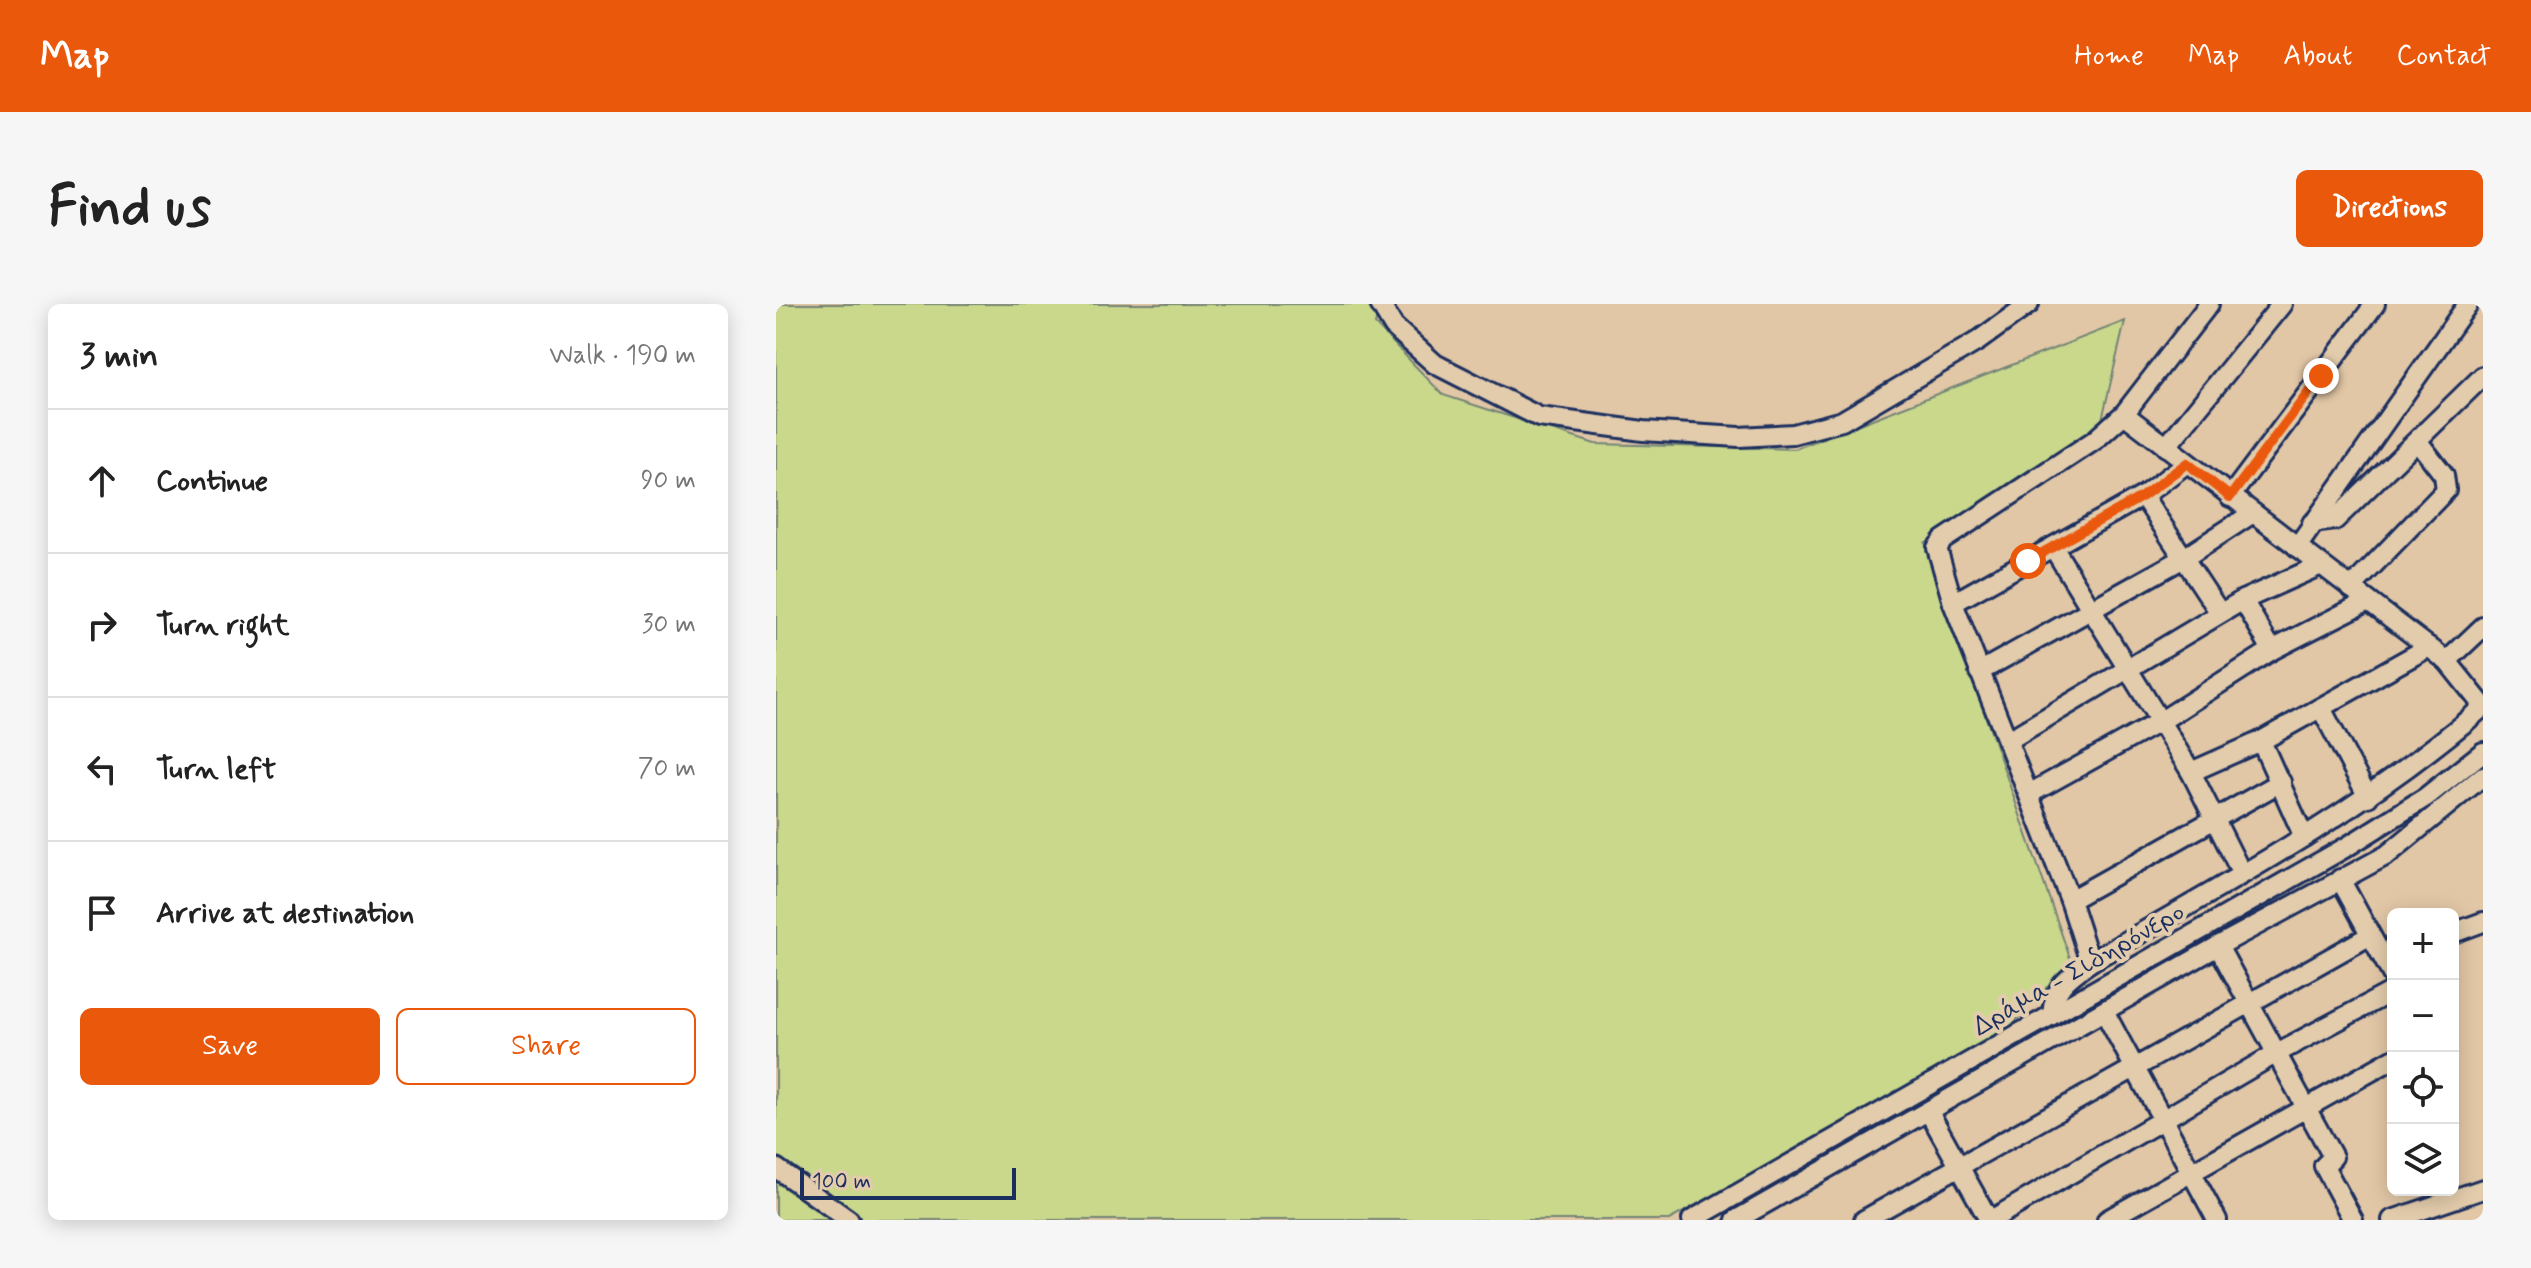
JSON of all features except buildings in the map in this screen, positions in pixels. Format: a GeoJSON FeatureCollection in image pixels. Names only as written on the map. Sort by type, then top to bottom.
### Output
{"type":"FeatureCollection","features":[{"type":"Feature","properties":{"kind":"street"},"geometry":{"type":"LineString","coordinates":[[1380,304],[1394,327],[1435,364],[1539,417],[1643,431],[1739,437],[1793,434],[1842,421],[1978,341],[2029,304]]}},
{"type":"Feature","properties":{"kind":"street"},"geometry":{"type":"LineString","coordinates":[[2090,962],[2070,900],[1953,603],[1937,557],[1939,543],[2095,440],[2124,414],[2209,304]]}},
{"type":"Feature","properties":{"kind":"street"},"geometry":{"type":"LineString","coordinates":[[2166,447],[2282,304]]}},
{"type":"Feature","properties":{"kind":"street"},"geometry":{"type":"LineString","coordinates":[[2230,497],[2375,304]]}},
{"type":"Feature","properties":{"kind":"street"},"geometry":{"type":"LineString","coordinates":[[2297,547],[2468,304]]}},
{"type":"Feature","properties":{"kind":"street"},"geometry":{"type":"LineString","coordinates":[[2312,523],[2335,520],[2419,443],[2483,376]]}},
{"type":"Feature","properties":{"kind":"street"},"geometry":{"type":"LineString","coordinates":[[2052,1015],[2053,997],[2062,982],[2090,962],[2368,797],[2423,759],[2483,707],[2447,661],[2124,414]]}},
{"type":"Feature","properties":{"kind":"street"},"geometry":{"type":"LineString","coordinates":[[2351,588],[2446,490],[2444,475],[2419,443]]}},
{"type":"Feature","properties":{"kind":"street"},"geometry":{"type":"LineString","coordinates":[[1953,603],[2143,496],[2187,463]]}},
{"type":"Feature","properties":{"kind":"street"},"geometry":{"type":"LineString","coordinates":[[2143,496],[2220,613]]}},
{"type":"Feature","properties":{"kind":"street"},"geometry":{"type":"LineString","coordinates":[[1979,672],[2184,558],[2253,513]]}},
{"type":"Feature","properties":{"kind":"street"},"geometry":{"type":"LineString","coordinates":[[2053,547],[2191,772],[2242,874]]}},
{"type":"Feature","properties":{"kind":"street"},"geometry":{"type":"LineString","coordinates":[[2007,741],[2243,600],[2321,565]]}},
{"type":"Feature","properties":{"kind":"street"},"geometry":{"type":"LineString","coordinates":[[2243,600],[2272,650]]}},
{"type":"Feature","properties":{"kind":"street"},"geometry":{"type":"LineString","coordinates":[[2029,794],[2161,721],[2272,650],[2368,601]]}},
{"type":"Feature","properties":{"kind":"street"},"geometry":{"type":"LineString","coordinates":[[2447,661],[2483,627]]}},
{"type":"Feature","properties":{"kind":"street"},"geometry":{"type":"LineString","coordinates":[[2191,772],[2261,741],[2429,647]]}},
{"type":"Feature","properties":{"kind":"street"},"geometry":{"type":"LineString","coordinates":[[2321,708],[2368,797]]}},
{"type":"Feature","properties":{"kind":"street"},"geometry":{"type":"LineString","coordinates":[[2261,741],[2304,837]]}},
{"type":"Feature","properties":{"kind":"street","name":"Δράμα - Σιδηρόνερο"},"geometry":{"type":"LineString","coordinates":[[1692,1220],[2395,818],[2483,752]]}},
{"type":"Feature","properties":{"kind":"street"},"geometry":{"type":"LineString","coordinates":[[1736,1220],[2218,946],[2387,855],[2483,776]]}},
{"type":"Feature","properties":{"kind":"street"},"geometry":{"type":"LineString","coordinates":[[2070,900],[2281,782]]}},
{"type":"Feature","properties":{"kind":"street"},"geometry":{"type":"LineString","coordinates":[[2340,879],[2369,936],[2387,960]]}},
{"type":"Feature","properties":{"kind":"street"},"geometry":{"type":"LineString","coordinates":[[2459,931],[2483,922]]}},
{"type":"Feature","properties":{"kind":"street"},"geometry":{"type":"LineString","coordinates":[[1864,1220],[2369,936]]}},
{"type":"Feature","properties":{"kind":"street"},"geometry":{"type":"LineString","coordinates":[[2218,946],[2333,1157],[2324,1166],[2353,1220]]}},
{"type":"Feature","properties":{"kind":"street"},"geometry":{"type":"LineString","coordinates":[[1929,1112],[1990,1220],[2275,1054],[2387,994]]}},
{"type":"Feature","properties":{"kind":"street"},"geometry":{"type":"LineString","coordinates":[[2104,1011],[2217,1220]]}},
{"type":"Feature","properties":{"kind":"street"},"geometry":{"type":"LineString","coordinates":[[2107,1220],[2387,1062]]}},
{"type":"Feature","properties":{"kind":"street"},"geometry":{"type":"LineString","coordinates":[[776,1168],[849,1220]]}},
{"type":"Feature","properties":{"kind":"street"},"geometry":{"type":"LineString","coordinates":[[2392,1220],[2483,1189]]}},
{"type":"Feature","properties":{"kind":"green space"},"geometry":{"type":"Polygon","coordinates":[[[776,304],[1381,304],[1375,324],[1443,395],[1595,444],[1795,449],[2125,321],[2101,424],[1925,543],[2071,961],[2009,1028],[1886,1102],[1669,1220],[776,1220],[776,304]]]}},
{"type":"Feature","properties":{"kind":"route"},"geometry":{"type":"LineString","coordinates":[[2028,561],[2143,496],[2187,463],[2230,497],[2321,376]]}}]}
